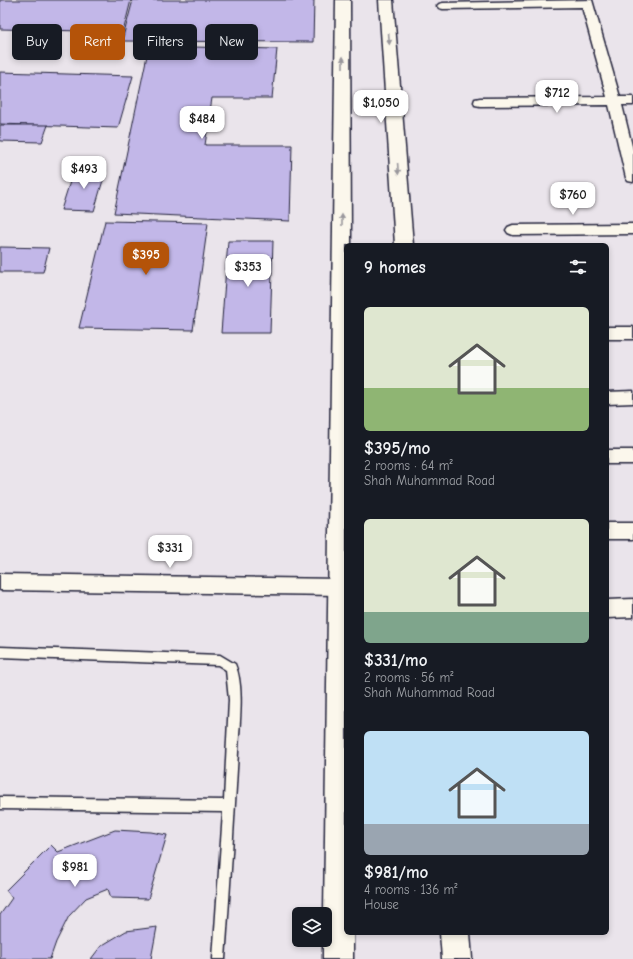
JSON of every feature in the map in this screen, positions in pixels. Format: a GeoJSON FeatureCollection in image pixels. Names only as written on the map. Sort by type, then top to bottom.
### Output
{"type":"FeatureCollection","features":[{"type":"Feature","properties":{"kind":"street"},"geometry":{"type":"LineString","coordinates":[[338,959],[344,0]]}},
{"type":"Feature","properties":{"kind":"street"},"geometry":{"type":"LineString","coordinates":[[386,0],[404,243]]}},
{"type":"Feature","properties":{"kind":"street"},"geometry":{"type":"LineString","coordinates":[[443,6],[586,1],[633,178]]}},
{"type":"Feature","properties":{"kind":"street"},"geometry":{"type":"LineString","coordinates":[[480,102],[633,101]]}},
{"type":"Feature","properties":{"kind":"street"},"geometry":{"type":"LineString","coordinates":[[513,230],[633,229]]}},
{"type":"Feature","properties":{"kind":"street"},"geometry":{"type":"LineString","coordinates":[[609,333],[633,332]]}},
{"type":"Feature","properties":{"kind":"street"},"geometry":{"type":"LineString","coordinates":[[609,398],[633,397]]}},
{"type":"Feature","properties":{"kind":"street"},"geometry":{"type":"LineString","coordinates":[[609,457],[633,457]]}},
{"type":"Feature","properties":{"kind":"street"},"geometry":{"type":"LineString","coordinates":[[609,531],[633,531]]}},
{"type":"Feature","properties":{"kind":"street"},"geometry":{"type":"LineString","coordinates":[[0,582],[340,587]]}},
{"type":"Feature","properties":{"kind":"street"},"geometry":{"type":"LineString","coordinates":[[609,608],[633,608]]}},
{"type":"Feature","properties":{"kind":"street"},"geometry":{"type":"LineString","coordinates":[[455,935],[457,959]]}},
{"type":"Feature","properties":{"kind":"lane"},"geometry":{"type":"LineString","coordinates":[[0,652],[220,660],[231,666],[234,679],[234,699],[230,806],[219,959]]}},
{"type":"Feature","properties":{"kind":"lane"},"geometry":{"type":"LineString","coordinates":[[0,803],[230,806]]}},
{"type":"Feature","properties":{"kind":"building"},"geometry":{"type":"Polygon","coordinates":[[[0,0],[131,0],[125,24],[70,24],[70,31],[62,31],[62,24],[12,24],[12,29],[0,29],[0,0]]]}},
{"type":"Feature","properties":{"kind":"building"},"geometry":{"type":"Polygon","coordinates":[[[133,0],[314,0],[313,42],[258,42],[258,24],[205,24],[205,41],[197,41],[197,24],[133,24],[133,41],[125,41],[125,30],[133,0]]]}},
{"type":"Feature","properties":{"kind":"building"},"geometry":{"type":"Polygon","coordinates":[[[197,47],[205,47],[205,60],[258,60],[258,49],[277,49],[272,98],[212,98],[205,145],[292,145],[290,221],[114,213],[146,60],[197,60],[197,47]]]}},
{"type":"Feature","properties":{"kind":"building"},"geometry":{"type":"Polygon","coordinates":[[[0,72],[133,76],[118,128],[0,124],[0,72]]]}},
{"type":"Feature","properties":{"kind":"building"},"geometry":{"type":"Polygon","coordinates":[[[0,125],[48,125],[42,142],[0,141],[0,125]]]}},
{"type":"Feature","properties":{"kind":"building"},"geometry":{"type":"Polygon","coordinates":[[[74,169],[106,170],[94,211],[61,210],[74,169]]]}},
{"type":"Feature","properties":{"kind":"building"},"geometry":{"type":"Polygon","coordinates":[[[105,221],[208,223],[193,330],[79,328],[105,221]]]}},
{"type":"Feature","properties":{"kind":"building"},"geometry":{"type":"Polygon","coordinates":[[[228,241],[273,241],[270,333],[221,333],[228,241]]]}},
{"type":"Feature","properties":{"kind":"building"},"geometry":{"type":"Polygon","coordinates":[[[0,247],[49,248],[43,272],[0,272],[0,247]]]}},
{"type":"Feature","properties":{"kind":"building"},"geometry":{"type":"Polygon","coordinates":[[[115,830],[151,832],[167,835],[148,899],[111,898],[108,889],[86,898],[69,916],[56,942],[50,959],[0,959],[0,915],[12,898],[6,890],[51,845],[58,852],[115,830]]]}},
{"type":"Feature","properties":{"kind":"building"},"geometry":{"type":"Polygon","coordinates":[[[157,927],[151,959],[91,959],[101,946],[126,931],[157,927]]]}}]}
